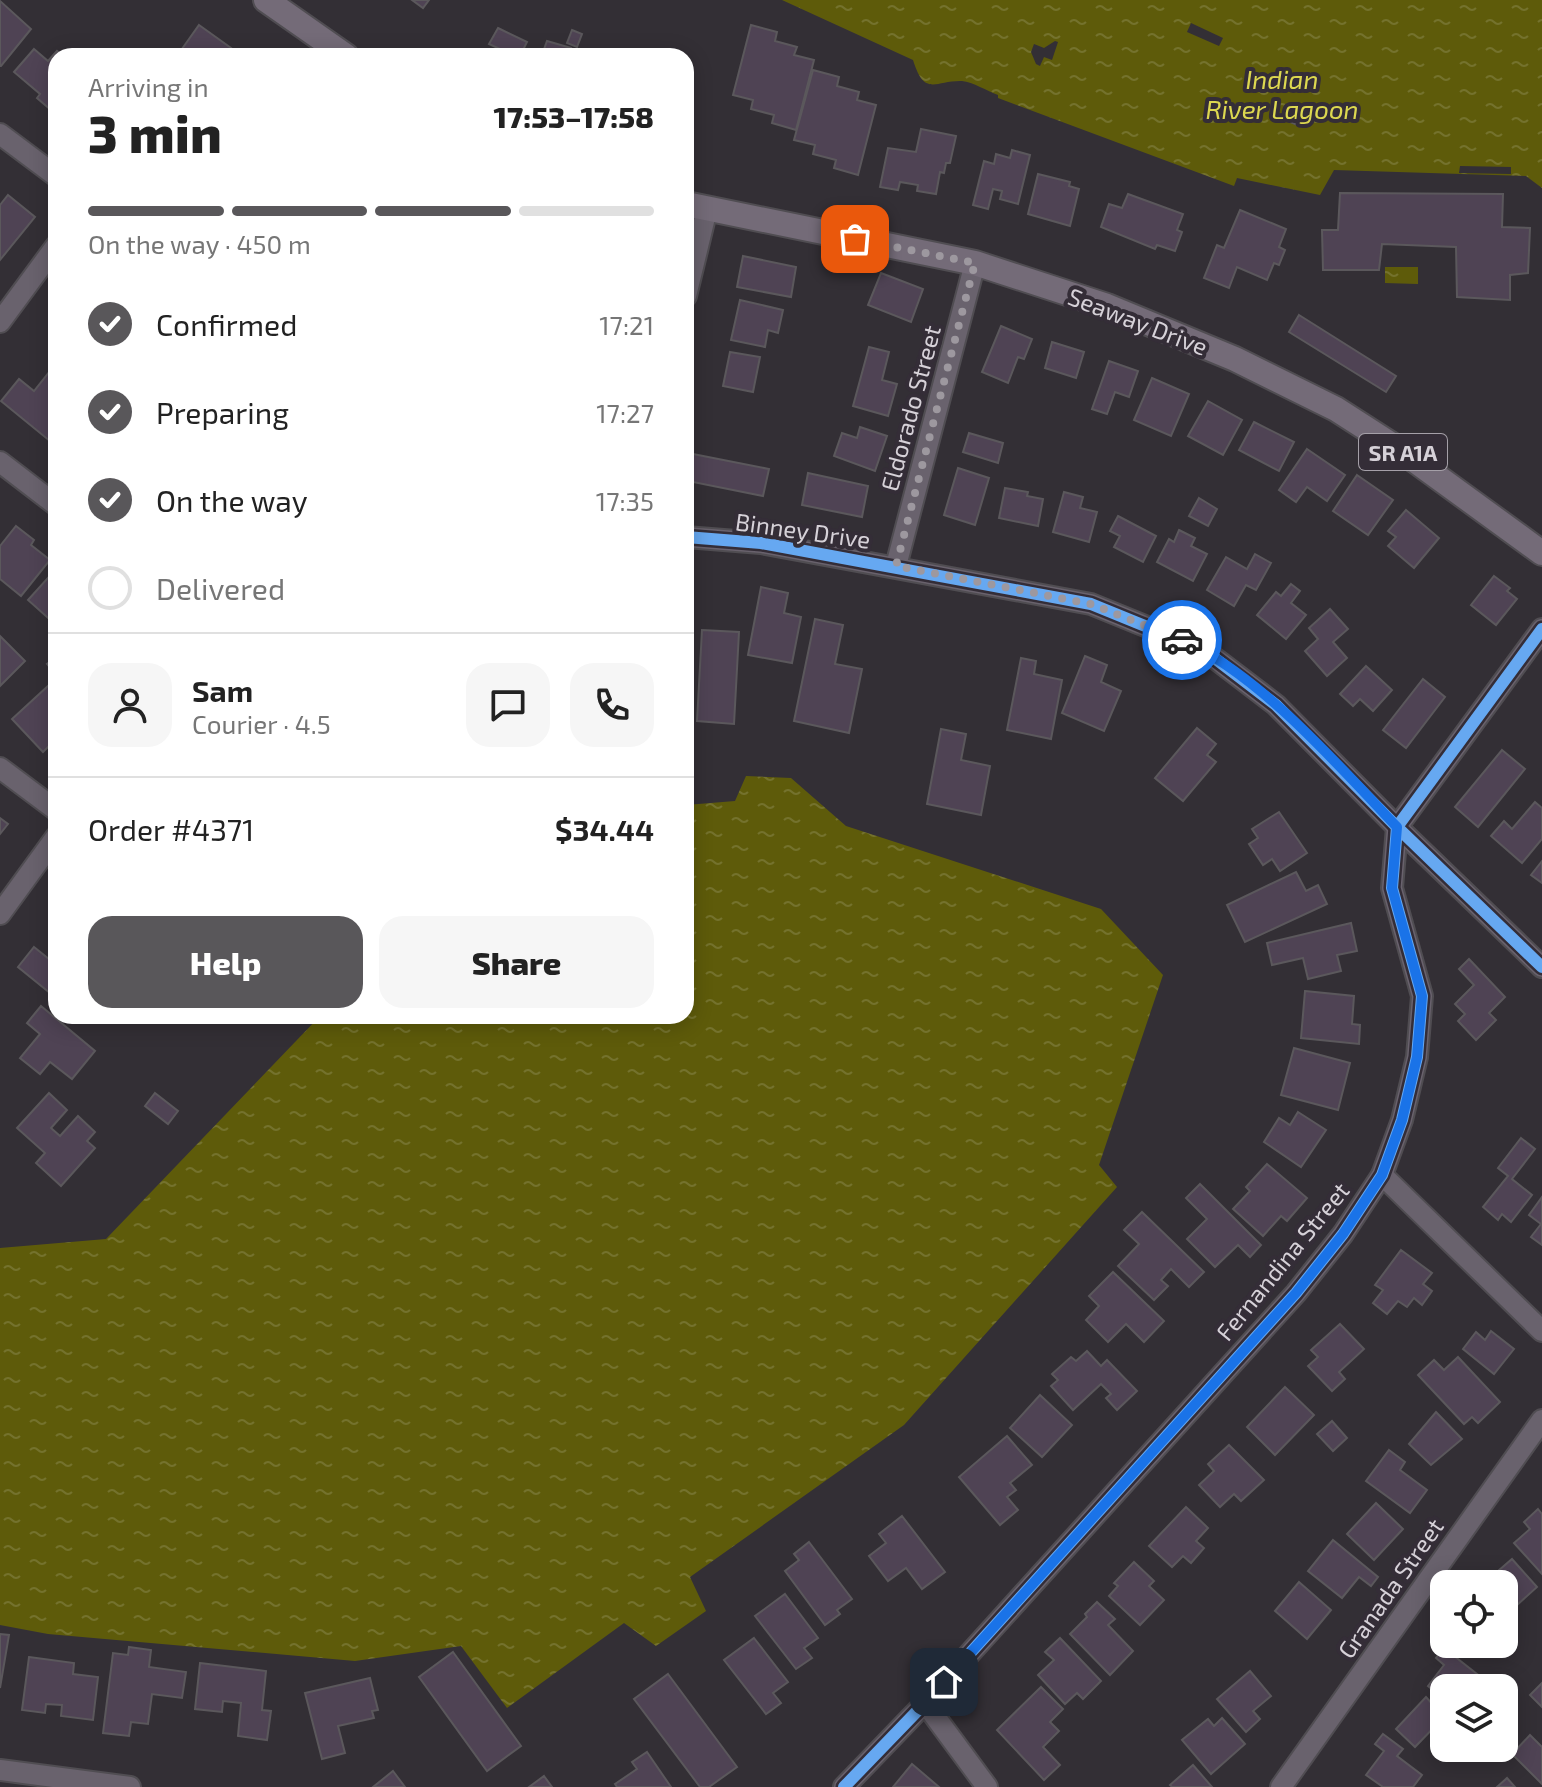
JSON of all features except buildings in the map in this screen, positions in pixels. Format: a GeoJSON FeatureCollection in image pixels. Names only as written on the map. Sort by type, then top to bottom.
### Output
{"type":"FeatureCollection","features":[{"type":"Feature","properties":{"kind":"main road"},"geometry":{"type":"LineString","coordinates":[[266,0],[335,48]]}},
{"type":"Feature","properties":{"kind":"main road","name":"Seaway Drive"},"geometry":{"type":"LineString","coordinates":[[697,206],[975,263],[1107,306],[1235,359],[1336,409],[1426,468],[1542,553]]}},
{"type":"Feature","properties":{"kind":"street"},"geometry":{"type":"LineString","coordinates":[[0,134],[48,170]]}},
{"type":"Feature","properties":{"kind":"street"},"geometry":{"type":"LineString","coordinates":[[694,231],[697,206]]}},
{"type":"Feature","properties":{"kind":"street"},"geometry":{"type":"LineString","coordinates":[[0,322],[48,257]]}},
{"type":"Feature","properties":{"kind":"street","name":"Eldorado Street"},"geometry":{"type":"LineString","coordinates":[[896,566],[975,263]]}},
{"type":"Feature","properties":{"kind":"street"},"geometry":{"type":"LineString","coordinates":[[0,462],[48,499]]}},
{"type":"Feature","properties":{"kind":"street","name":"Binney Drive"},"geometry":{"type":"LineString","coordinates":[[694,538],[761,543],[1091,604],[1204,650],[1276,705],[1542,967]]}},
{"type":"Feature","properties":{"kind":"street"},"geometry":{"type":"LineString","coordinates":[[1397,827],[1542,629]]}},
{"type":"Feature","properties":{"kind":"street"},"geometry":{"type":"LineString","coordinates":[[0,768],[48,804]]}},
{"type":"Feature","properties":{"kind":"street","name":"Fernandina Street"},"geometry":{"type":"LineString","coordinates":[[844,1787],[925,1703],[1296,1293],[1343,1234],[1382,1175],[1402,1120],[1417,1057],[1422,996],[1392,888],[1397,827]]}},
{"type":"Feature","properties":{"kind":"street"},"geometry":{"type":"LineString","coordinates":[[0,914],[48,848]]}},
{"type":"Feature","properties":{"kind":"street"},"geometry":{"type":"LineString","coordinates":[[1382,1175],[1542,1331]]}},
{"type":"Feature","properties":{"kind":"street","name":"Granada Street"},"geometry":{"type":"LineString","coordinates":[[1281,1787],[1542,1420]]}},
{"type":"Feature","properties":{"kind":"street"},"geometry":{"type":"LineString","coordinates":[[925,1703],[987,1787]]}},
{"type":"Feature","properties":{"kind":"street"},"geometry":{"type":"LineString","coordinates":[[0,1770],[120,1786]]}},
{"type":"Feature","properties":{"kind":"water","name":"Indian River Lagoon"},"geometry":{"type":"Polygon","coordinates":[[[782,0],[1542,0],[1542,188],[1526,176],[1334,170],[1320,195],[1237,178],[1234,186],[998,98],[998,95],[971,83],[927,83],[917,72],[913,60],[782,0]]]}},
{"type":"Feature","properties":{"kind":"water"},"geometry":{"type":"Polygon","coordinates":[[[1385,267],[1418,267],[1418,284],[1385,283],[1385,267]]]}},
{"type":"Feature","properties":{"kind":"water"},"geometry":{"type":"Polygon","coordinates":[[[746,776],[791,778],[846,826],[1101,909],[1163,975],[1099,1165],[1117,1187],[904,1425],[690,1577],[706,1611],[656,1646],[624,1623],[507,1708],[461,1646],[355,1661],[48,1634],[0,1625],[0,1248],[106,1239],[312,1024],[694,1024],[694,804],[735,801],[746,776]]]}},
{"type":"Feature","properties":{"kind":"pier"},"geometry":{"type":"Polygon","coordinates":[[[1191,23],[1223,38],[1219,46],[1187,32],[1191,23]]]}},
{"type":"Feature","properties":{"kind":"pier"},"geometry":{"type":"Polygon","coordinates":[[[1058,42],[1052,60],[1044,57],[1040,66],[1036,64],[1031,52],[1034,44],[1044,48],[1058,42]]]}},
{"type":"Feature","properties":{"kind":"pier"},"geometry":{"type":"Polygon","coordinates":[[[1460,166],[1511,167],[1511,174],[1459,173],[1460,166]]]}},
{"type":"Feature","properties":{"kind":"cycle path"},"geometry":{"type":"LineString","coordinates":[[694,538],[761,543],[1091,604],[1204,650],[1276,705],[1542,967]]}},
{"type":"Feature","properties":{"kind":"cycle path"},"geometry":{"type":"LineString","coordinates":[[844,1787],[925,1703],[1296,1293],[1343,1234],[1382,1175],[1402,1120],[1417,1057],[1422,996],[1392,888],[1397,827],[1542,629]]}},
{"type":"Feature","properties":{"kind":"way so far"},"geometry":{"type":"LineString","coordinates":[[855,239],[975,263],[896,566],[1091,604],[1182,640]]}},
{"type":"Feature","properties":{"kind":"route"},"geometry":{"type":"LineString","coordinates":[[944,1682],[1205,1396],[1296,1293],[1343,1234],[1382,1175],[1402,1120],[1417,1057],[1422,996],[1392,888],[1397,827],[1276,705],[1204,650],[1182,640]]}}]}
